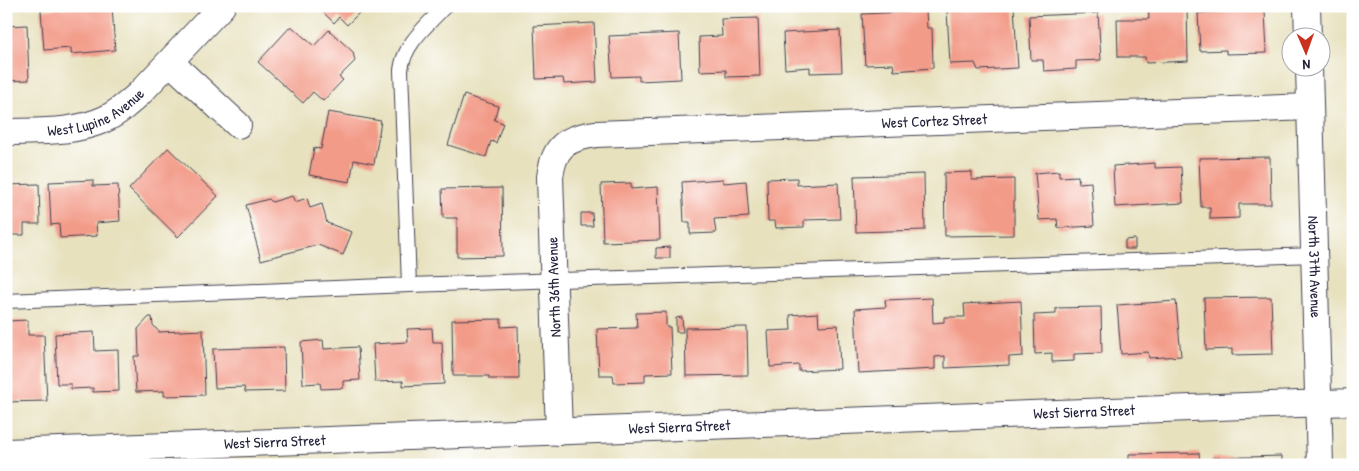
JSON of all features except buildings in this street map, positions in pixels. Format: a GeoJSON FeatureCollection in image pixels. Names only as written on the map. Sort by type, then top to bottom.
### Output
{"type":"FeatureCollection","features":[{"type":"Feature","properties":{"kind":"street","name":"West Lupine Avenue"},"geometry":{"type":"LineString","coordinates":[[6,132],[61,130],[83,127],[105,119],[124,107],[170,62],[222,6]]}},
{"type":"Feature","properties":{"kind":"street"},"geometry":{"type":"LineString","coordinates":[[1307,6],[1308,28]]}},
{"type":"Feature","properties":{"kind":"street"},"geometry":{"type":"LineString","coordinates":[[170,62],[238,125]]}},
{"type":"Feature","properties":{"kind":"street","name":"North 37th Avenue"},"geometry":{"type":"LineString","coordinates":[[1309,78],[1320,465]]}},
{"type":"Feature","properties":{"kind":"street","name":"West Cortez Street"},"geometry":{"type":"LineString","coordinates":[[562,146],[572,140],[596,134],[1309,107]]}},
{"type":"Feature","properties":{"kind":"street","name":"North 36th Avenue"},"geometry":{"type":"LineString","coordinates":[[559,432],[550,177],[555,155],[562,146]]}},
{"type":"Feature","properties":{"kind":"street","name":"West Sierra Street"},"geometry":{"type":"LineString","coordinates":[[6,452],[1353,402]]}},
{"type":"Feature","properties":{"kind":"lane"},"geometry":{"type":"LineString","coordinates":[[409,285],[402,60],[405,51],[412,42],[445,6]]}},
{"type":"Feature","properties":{"kind":"lane"},"geometry":{"type":"LineString","coordinates":[[6,301],[409,285],[1314,255]]}}]}
